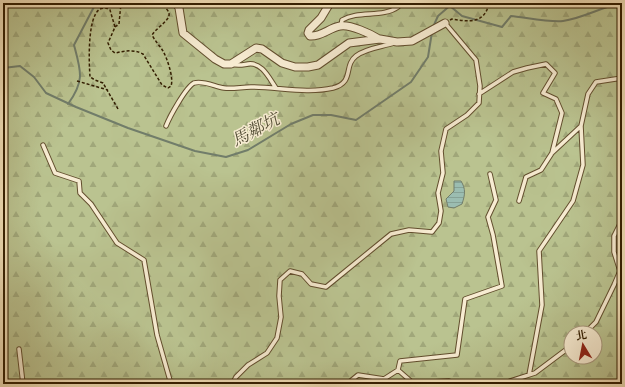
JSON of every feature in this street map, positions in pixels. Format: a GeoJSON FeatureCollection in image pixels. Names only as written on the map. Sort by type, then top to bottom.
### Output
{"type":"FeatureCollection","features":[{"type":"Feature","properties":{"kind":"street"},"geometry":{"type":"LineString","coordinates":[[176,3],[179,8],[183,32],[215,59],[224,64],[231,64],[256,48],[262,48],[282,64],[295,67],[308,67],[318,65],[349,43],[380,39]]}},
{"type":"Feature","properties":{"kind":"street"},"geometry":{"type":"LineString","coordinates":[[330,3],[321,18],[309,30],[308,32],[310,36],[316,36],[341,26],[366,32],[380,39],[397,42],[412,41],[442,24]]}},
{"type":"Feature","properties":{"kind":"lane"},"geometry":{"type":"LineString","coordinates":[[341,26],[342,20],[348,17],[382,13],[395,9],[398,7],[397,3]]}},
{"type":"Feature","properties":{"kind":"lane"},"geometry":{"type":"LineString","coordinates":[[232,384],[236,377],[248,365],[267,353],[277,338],[281,317],[279,296],[280,280],[290,271],[302,274],[311,284],[326,286],[391,234],[409,230],[432,232],[440,223],[441,211],[438,193],[443,173],[441,151],[446,129],[467,115],[475,107],[478,103],[480,86],[476,60],[442,24]]}},
{"type":"Feature","properties":{"kind":"lane"},"geometry":{"type":"LineString","coordinates":[[166,126],[169,118],[188,88],[193,84],[198,83],[225,88],[251,87],[305,90],[332,88],[342,85],[347,80],[351,63],[356,56],[364,52],[397,42]]}},
{"type":"Feature","properties":{"kind":"lane"},"geometry":{"type":"LineString","coordinates":[[231,64],[237,66],[250,63],[257,64],[276,88]]}},
{"type":"Feature","properties":{"kind":"lane"},"geometry":{"type":"LineString","coordinates":[[479,94],[513,72],[546,64],[555,73],[543,93],[556,99],[562,113],[552,153]]}},
{"type":"Feature","properties":{"kind":"lane"},"geometry":{"type":"LineString","coordinates":[[529,375],[542,305],[538,251],[573,201],[583,165],[581,126],[588,94],[596,82],[622,78]]}},
{"type":"Feature","properties":{"kind":"lane"},"geometry":{"type":"LineString","coordinates":[[519,201],[526,177],[541,170],[552,153],[581,126]]}},
{"type":"Feature","properties":{"kind":"lane"},"geometry":{"type":"LineString","coordinates":[[43,145],[54,173],[79,182],[80,193],[91,204],[117,243],[144,260],[157,335],[171,384]]}},
{"type":"Feature","properties":{"kind":"lane"},"geometry":{"type":"LineString","coordinates":[[347,384],[358,375],[384,379],[398,370],[400,361],[457,355],[466,299],[502,286],[493,234],[488,218],[496,200],[490,174]]}},
{"type":"Feature","properties":{"kind":"lane"},"geometry":{"type":"LineString","coordinates":[[593,325],[596,322],[621,270],[614,252],[614,236],[622,220]]}},
{"type":"Feature","properties":{"kind":"lane"},"geometry":{"type":"LineString","coordinates":[[19,349],[23,384]]}},
{"type":"Feature","properties":{"kind":"lane"},"geometry":{"type":"LineString","coordinates":[[501,384],[535,373],[563,352]]}},
{"type":"Feature","properties":{"kind":"lane"},"geometry":{"type":"LineString","coordinates":[[398,370],[413,383],[449,381],[453,384]]}},
{"type":"Feature","properties":{"kind":"path"},"geometry":{"type":"LineString","coordinates":[[120,3],[118,24],[114,27],[108,43],[111,50],[115,53],[132,50],[140,52],[143,54],[162,85],[168,88],[171,86],[173,81],[169,66],[163,51],[152,35],[167,21],[169,17],[168,11],[165,7],[158,3]]}},
{"type":"Feature","properties":{"kind":"path"},"geometry":{"type":"LineString","coordinates":[[442,24],[452,19],[470,21],[481,18],[488,9],[488,3]]}},
{"type":"Feature","properties":{"kind":"path"},"geometry":{"type":"LineString","coordinates":[[114,27],[110,10],[106,8],[100,9],[95,16],[91,27],[90,77],[103,83],[118,109]]}},
{"type":"Feature","properties":{"kind":"path"},"geometry":{"type":"LineString","coordinates":[[77,81],[108,90]]}},
{"type":"Feature","properties":{"kind":"green space"},"geometry":{"type":"Polygon","coordinates":[[[3,3],[622,3],[622,384],[3,384],[3,3]]]}},
{"type":"Feature","properties":{"kind":"water"},"geometry":{"type":"Polygon","coordinates":[[[454,181],[461,181],[464,187],[464,198],[462,204],[454,208],[448,207],[446,199],[454,191],[454,181]]]}},
{"type":"Feature","properties":{"kind":"waterway"},"geometry":{"type":"LineString","coordinates":[[68,104],[77,89],[80,76],[80,69],[74,45],[96,3]]}},
{"type":"Feature","properties":{"kind":"waterway","name":"馬鄰坑"},"geometry":{"type":"LineString","coordinates":[[433,27],[438,16],[453,3]]}},
{"type":"Feature","properties":{"kind":"waterway"},"geometry":{"type":"LineString","coordinates":[[450,6],[462,16],[502,27],[511,16],[545,21],[563,21],[571,20],[622,3]]}},
{"type":"Feature","properties":{"kind":"waterway","name":"馬鄰坑"},"geometry":{"type":"LineString","coordinates":[[3,68],[20,66],[34,77],[46,93],[128,128],[195,151],[226,157],[248,150],[291,124],[313,115],[331,115],[356,120],[411,82],[428,57],[432,32]]}}]}
